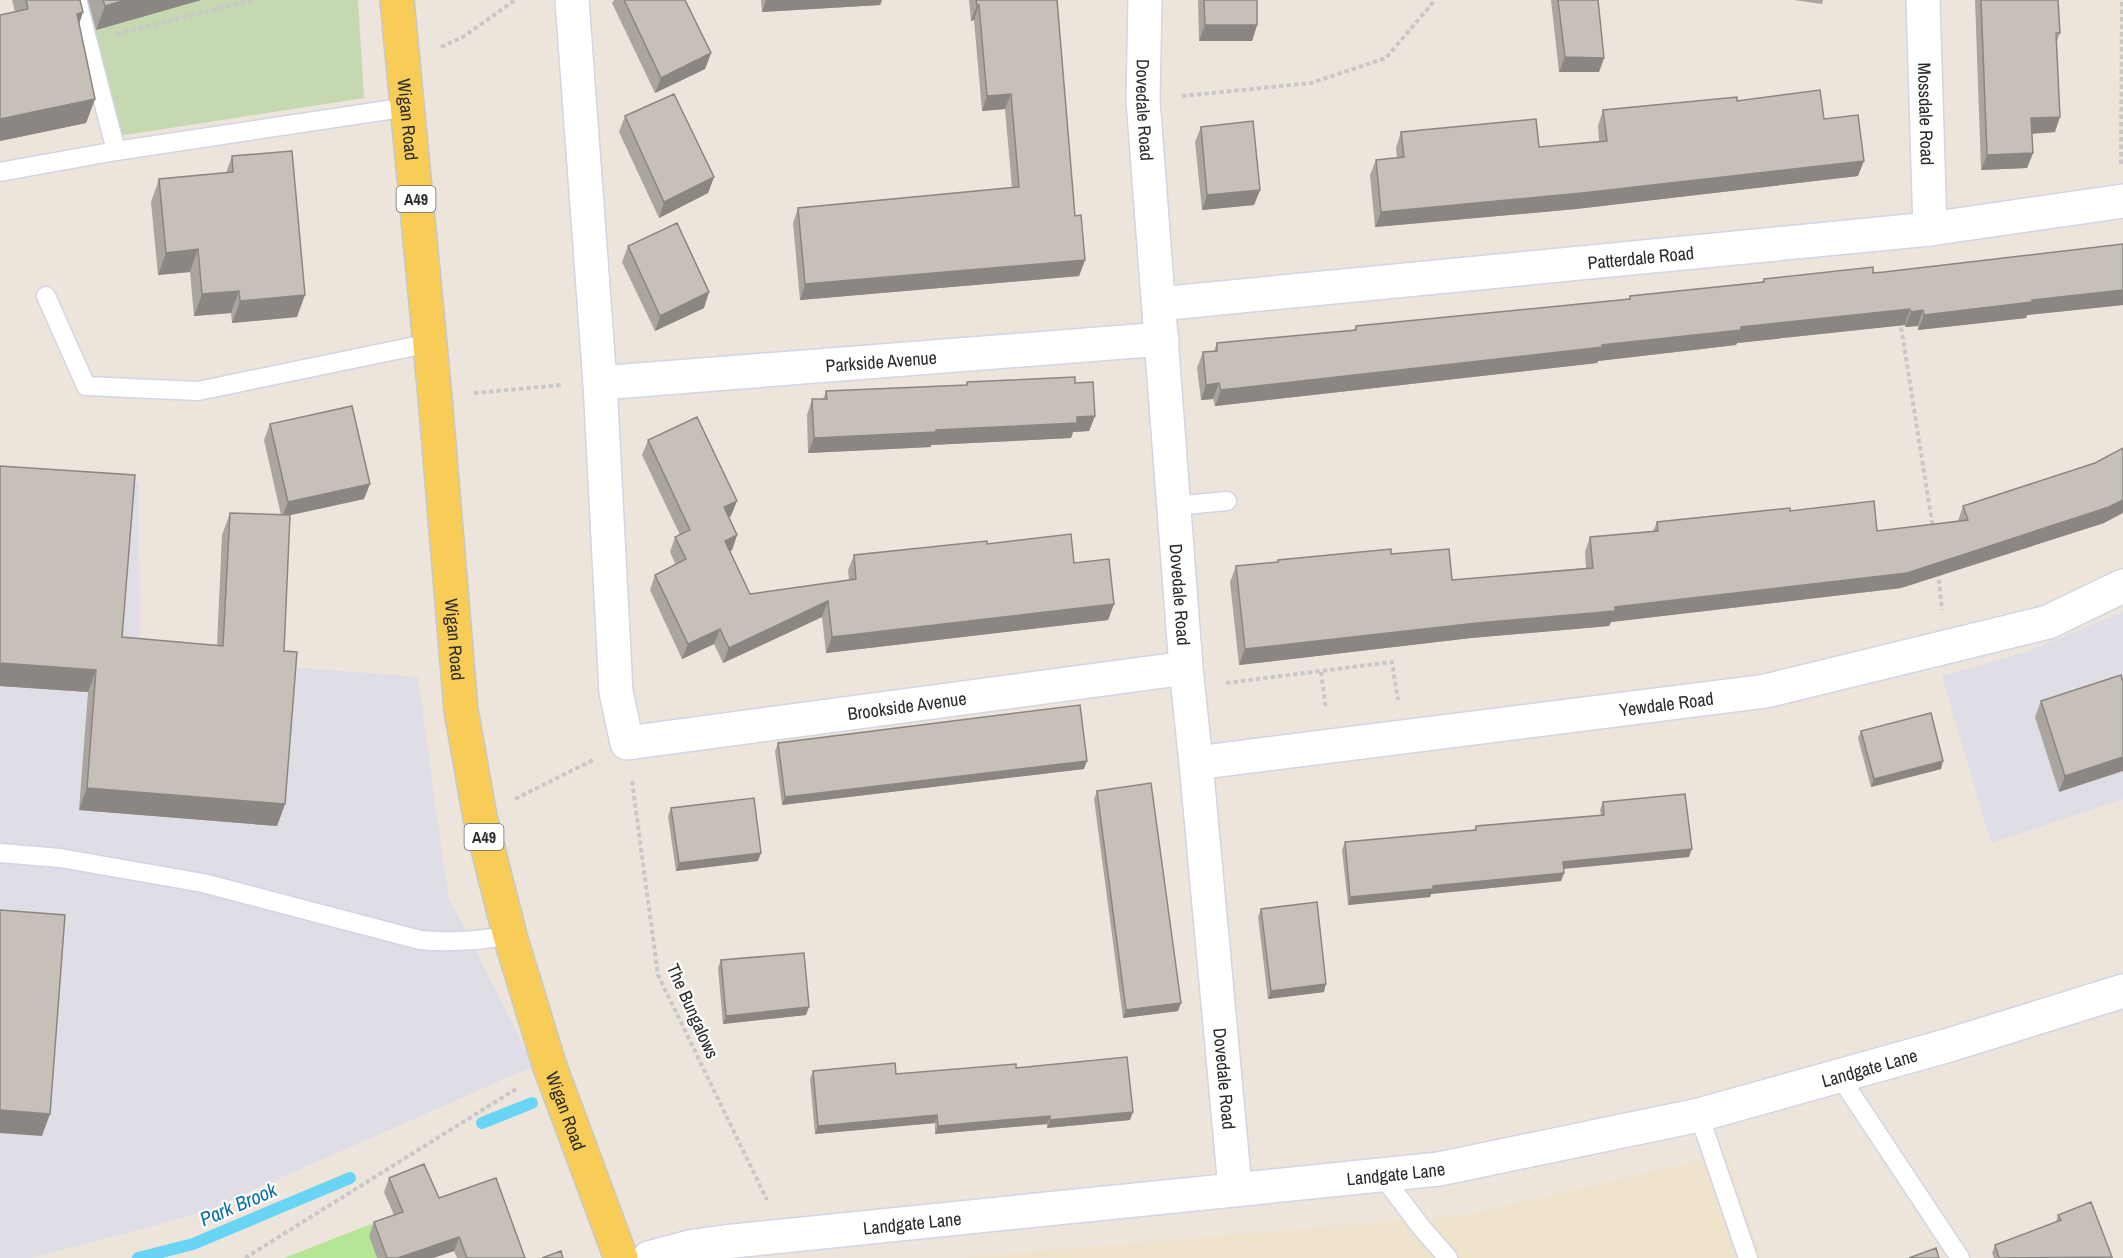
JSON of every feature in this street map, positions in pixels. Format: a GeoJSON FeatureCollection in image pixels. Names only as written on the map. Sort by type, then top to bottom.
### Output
{"type":"FeatureCollection","features":[{"type":"Feature","properties":{"kind":"main road","name":"Wigan Road"},"geometry":{"type":"LineString","coordinates":[[397,0],[435,397],[461,710],[480,817],[510,936],[550,1067],[621,1258]]}},
{"type":"Feature","properties":{"kind":"street"},"geometry":{"type":"LineString","coordinates":[[572,0],[600,383],[616,692],[627,743]]}},
{"type":"Feature","properties":{"kind":"street","name":"Dovedale Road"},"geometry":{"type":"LineString","coordinates":[[1145,0],[1143,100],[1187,678],[1235,1188]]}},
{"type":"Feature","properties":{"kind":"street","name":"Mossdale Road"},"geometry":{"type":"LineString","coordinates":[[1923,0],[1930,229]]}},
{"type":"Feature","properties":{"kind":"street","name":"Patterdale Road"},"geometry":{"type":"LineString","coordinates":[[1160,304],[1930,229],[2122,201]]}},
{"type":"Feature","properties":{"kind":"street","name":"Parkside Avenue"},"geometry":{"type":"LineString","coordinates":[[600,383],[1162,339]]}},
{"type":"Feature","properties":{"kind":"street","name":"Yewdale Road"},"geometry":{"type":"LineString","coordinates":[[1196,763],[1766,691],[2048,622],[2123,586]]}},
{"type":"Feature","properties":{"kind":"street","name":"Brookside Avenue"},"geometry":{"type":"LineString","coordinates":[[627,743],[1187,678]]}},
{"type":"Feature","properties":{"kind":"street","name":"Landgate Lane"},"geometry":{"type":"LineString","coordinates":[[650,1258],[694,1246],[724,1242],[1235,1188],[1439,1169],[1699,1115],[1840,1077],[2123,992]]}},
{"type":"Feature","properties":{"kind":"lane"},"geometry":{"type":"LineString","coordinates":[[77,0],[116,151]]}},
{"type":"Feature","properties":{"kind":"lane"},"geometry":{"type":"LineString","coordinates":[[0,172],[116,151],[408,107]]}},
{"type":"Feature","properties":{"kind":"lane"},"geometry":{"type":"LineString","coordinates":[[46,296],[86,386],[198,391],[430,343]]}},
{"type":"Feature","properties":{"kind":"lane"},"geometry":{"type":"LineString","coordinates":[[1174,506],[1227,501]]}},
{"type":"Feature","properties":{"kind":"lane"},"geometry":{"type":"LineString","coordinates":[[0,853],[60,858],[203,883],[420,940],[446,943],[469,942],[510,936]]}},
{"type":"Feature","properties":{"kind":"lane"},"geometry":{"type":"LineString","coordinates":[[1840,1077],[1960,1258]]}},
{"type":"Feature","properties":{"kind":"lane"},"geometry":{"type":"LineString","coordinates":[[1699,1115],[1748,1258]]}},
{"type":"Feature","properties":{"kind":"lane"},"geometry":{"type":"LineString","coordinates":[[1380,1174],[1448,1258]]}},
{"type":"Feature","properties":{"kind":"path"},"geometry":{"type":"LineString","coordinates":[[88,42],[254,0]]}},
{"type":"Feature","properties":{"kind":"path"},"geometry":{"type":"LineString","coordinates":[[435,49],[449,45],[463,37],[515,0]]}},
{"type":"Feature","properties":{"kind":"path"},"geometry":{"type":"LineString","coordinates":[[1143,100],[1322,80],[1386,58],[1435,0]]}},
{"type":"Feature","properties":{"kind":"path"},"geometry":{"type":"LineString","coordinates":[[2122,0],[2122,201]]}},
{"type":"Feature","properties":{"kind":"path"},"geometry":{"type":"LineString","coordinates":[[1899,313],[1933,530]]}},
{"type":"Feature","properties":{"kind":"path"},"geometry":{"type":"LineString","coordinates":[[435,397],[600,383]]}},
{"type":"Feature","properties":{"kind":"path"},"geometry":{"type":"LineString","coordinates":[[1937,564],[1948,645]]}},
{"type":"Feature","properties":{"kind":"path"},"geometry":{"type":"LineString","coordinates":[[1187,678],[1392,662]]}},
{"type":"Feature","properties":{"kind":"path"},"geometry":{"type":"LineString","coordinates":[[480,817],[627,743]]}},
{"type":"Feature","properties":{"kind":"path","name":"The Bungalows"},"geometry":{"type":"LineString","coordinates":[[627,743],[658,975],[784,1237]]}},
{"type":"Feature","properties":{"kind":"path"},"geometry":{"type":"LineString","coordinates":[[245,1258],[550,1067]]}},
{"type":"Feature","properties":{"kind":"shaded area"},"geometry":{"type":"Polygon","coordinates":[[[0,480],[139,482],[140,655],[418,677],[448,896],[534,1066],[201,1213],[32,1258],[0,1258],[0,480]]]}},
{"type":"Feature","properties":{"kind":"shaded area"},"geometry":{"type":"Polygon","coordinates":[[[2123,612],[2123,799],[1991,843],[1942,676],[2026,652],[2123,612]]]}},
{"type":"Feature","properties":{"kind":"shaded area"},"geometry":{"type":"Polygon","coordinates":[[[1727,1154],[1761,1258],[957,1258],[1466,1215],[1727,1154]]]}},
{"type":"Feature","properties":{"kind":"green space"},"geometry":{"type":"Polygon","coordinates":[[[83,0],[358,0],[364,98],[119,136],[83,0]]]}},
{"type":"Feature","properties":{"kind":"green space"},"geometry":{"type":"Polygon","coordinates":[[[392,1216],[404,1258],[284,1258],[392,1216]]]}},
{"type":"Feature","properties":{"kind":"building"},"geometry":{"type":"Polygon","coordinates":[[[26,0],[80,0],[83,12],[77,14],[95,99],[0,119],[0,15],[28,9],[26,0]]]}},
{"type":"Feature","properties":{"kind":"building"},"geometry":{"type":"Polygon","coordinates":[[[103,0],[126,0],[105,6],[103,0]]]}},
{"type":"Feature","properties":{"kind":"building"},"geometry":{"type":"Polygon","coordinates":[[[624,0],[685,0],[711,53],[661,78],[624,0]]]}},
{"type":"Feature","properties":{"kind":"building"},"geometry":{"type":"Polygon","coordinates":[[[976,0],[1057,0],[1075,216],[1081,215],[1085,260],[805,284],[798,208],[1019,187],[1011,94],[987,96],[979,5],[976,0]]]}},
{"type":"Feature","properties":{"kind":"building"},"geometry":{"type":"Polygon","coordinates":[[[1204,0],[1257,0],[1257,25],[1205,25],[1204,0]]]}},
{"type":"Feature","properties":{"kind":"building"},"geometry":{"type":"Polygon","coordinates":[[[1558,0],[1598,0],[1604,58],[1565,57],[1558,0]]]}},
{"type":"Feature","properties":{"kind":"building"},"geometry":{"type":"Polygon","coordinates":[[[1981,0],[2058,0],[2060,33],[2056,33],[2060,117],[2031,118],[2033,153],[1987,155],[1981,0]]]}},
{"type":"Feature","properties":{"kind":"building"},"geometry":{"type":"Polygon","coordinates":[[[1820,90],[1824,119],[1858,115],[1864,161],[1582,193],[1381,212],[1376,160],[1404,157],[1401,132],[1536,119],[1539,147],[1607,141],[1603,110],[1737,97],[1737,101],[1820,90]]]}},
{"type":"Feature","properties":{"kind":"building"},"geometry":{"type":"Polygon","coordinates":[[[674,94],[714,177],[664,202],[625,116],[674,94]]]}},
{"type":"Feature","properties":{"kind":"building"},"geometry":{"type":"Polygon","coordinates":[[[1253,121],[1260,190],[1207,195],[1201,127],[1253,121]]]}},
{"type":"Feature","properties":{"kind":"building"},"geometry":{"type":"Polygon","coordinates":[[[292,151],[305,295],[240,301],[239,291],[202,294],[198,249],[166,253],[159,179],[233,172],[232,156],[292,151]]]}},
{"type":"Feature","properties":{"kind":"building"},"geometry":{"type":"Polygon","coordinates":[[[677,223],[709,292],[660,316],[628,246],[677,223]]]}},
{"type":"Feature","properties":{"kind":"building"},"geometry":{"type":"Polygon","coordinates":[[[2123,244],[2123,290],[1924,315],[1923,310],[1911,312],[1910,309],[1741,327],[1741,330],[1602,345],[1603,347],[1221,390],[1219,383],[1206,385],[1203,352],[1217,351],[1217,343],[1356,330],[1356,326],[1630,299],[1630,296],[1764,282],[1764,279],[1873,267],[1873,273],[2123,244]]]}},
{"type":"Feature","properties":{"kind":"building"},"geometry":{"type":"Polygon","coordinates":[[[1075,377],[1075,383],[1093,382],[1095,416],[1077,417],[1077,423],[814,438],[812,399],[827,399],[826,391],[967,385],[967,382],[1075,377]]]}},
{"type":"Feature","properties":{"kind":"building"},"geometry":{"type":"Polygon","coordinates":[[[352,406],[370,484],[288,502],[270,424],[352,406]]]}},
{"type":"Feature","properties":{"kind":"building"},"geometry":{"type":"Polygon","coordinates":[[[697,417],[737,501],[724,507],[737,535],[725,541],[750,594],[856,579],[854,555],[987,541],[987,544],[1071,534],[1074,563],[1109,559],[1114,604],[832,637],[828,601],[729,648],[720,629],[688,644],[655,575],[686,559],[675,537],[690,530],[648,440],[697,417]]]}},
{"type":"Feature","properties":{"kind":"building"},"geometry":{"type":"Polygon","coordinates":[[[2123,448],[2123,500],[2109,507],[1907,573],[1615,607],[1615,611],[1477,623],[1245,649],[1236,566],[1391,549],[1391,554],[1449,549],[1452,580],[1593,568],[1590,537],[1658,531],[1657,522],[1790,508],[1790,511],[1874,501],[1877,531],[1968,520],[1963,506],[2095,463],[2123,448]]]}},
{"type":"Feature","properties":{"kind":"building"},"geometry":{"type":"Polygon","coordinates":[[[0,466],[135,475],[122,637],[223,646],[230,513],[290,515],[284,651],[297,652],[285,804],[87,788],[96,670],[0,663],[0,466]]]}},
{"type":"Feature","properties":{"kind":"building"},"geometry":{"type":"Polygon","coordinates":[[[2121,675],[2123,682],[2123,757],[2065,776],[2041,701],[2121,675]]]}},
{"type":"Feature","properties":{"kind":"building"},"geometry":{"type":"Polygon","coordinates":[[[1080,705],[1087,761],[785,797],[778,743],[1080,705]]]}},
{"type":"Feature","properties":{"kind":"building"},"geometry":{"type":"Polygon","coordinates":[[[1931,713],[1943,761],[1874,779],[1861,731],[1931,713]]]}},
{"type":"Feature","properties":{"kind":"building"},"geometry":{"type":"Polygon","coordinates":[[[1151,783],[1181,1003],[1126,1010],[1097,791],[1151,783]]]}},
{"type":"Feature","properties":{"kind":"building"},"geometry":{"type":"Polygon","coordinates":[[[1685,794],[1692,849],[1563,862],[1564,873],[1350,897],[1345,842],[1476,830],[1476,826],[1604,815],[1603,802],[1685,794]]]}},
{"type":"Feature","properties":{"kind":"building"},"geometry":{"type":"Polygon","coordinates":[[[754,798],[761,853],[679,863],[671,808],[754,798]]]}},
{"type":"Feature","properties":{"kind":"building"},"geometry":{"type":"Polygon","coordinates":[[[1317,902],[1326,984],[1271,991],[1261,909],[1317,902]]]}},
{"type":"Feature","properties":{"kind":"building"},"geometry":{"type":"Polygon","coordinates":[[[0,910],[65,915],[50,1114],[0,1110],[0,910]]]}},
{"type":"Feature","properties":{"kind":"building"},"geometry":{"type":"Polygon","coordinates":[[[804,953],[809,1007],[726,1016],[721,960],[804,953]]]}},
{"type":"Feature","properties":{"kind":"building"},"geometry":{"type":"Polygon","coordinates":[[[1127,1057],[1133,1112],[1050,1120],[1050,1116],[938,1126],[937,1115],[818,1126],[813,1071],[895,1063],[896,1074],[1016,1064],[1016,1068],[1127,1057]]]}},
{"type":"Feature","properties":{"kind":"building"},"geometry":{"type":"Polygon","coordinates":[[[424,1164],[439,1198],[496,1178],[525,1258],[467,1258],[459,1237],[398,1258],[387,1258],[374,1222],[403,1212],[389,1178],[424,1164]]]}},
{"type":"Feature","properties":{"kind":"building"},"geometry":{"type":"Polygon","coordinates":[[[2091,1202],[2112,1257],[1999,1258],[1995,1245],[2061,1220],[2058,1215],[2091,1202]]]}},
{"type":"Feature","properties":{"kind":"building"},"geometry":{"type":"Polygon","coordinates":[[[1936,1248],[1939,1258],[1909,1258],[1936,1248]]]}},
{"type":"Feature","properties":{"kind":"building"},"geometry":{"type":"Polygon","coordinates":[[[561,1251],[563,1258],[542,1258],[561,1251]]]}},
{"type":"Feature","properties":{"kind":"waterway","name":"Park Brook"},"geometry":{"type":"LineString","coordinates":[[482,1123],[532,1103]]}},
{"type":"Feature","properties":{"kind":"waterway","name":"Park Brook"},"geometry":{"type":"LineString","coordinates":[[138,1258],[193,1244],[350,1178]]}}]}
